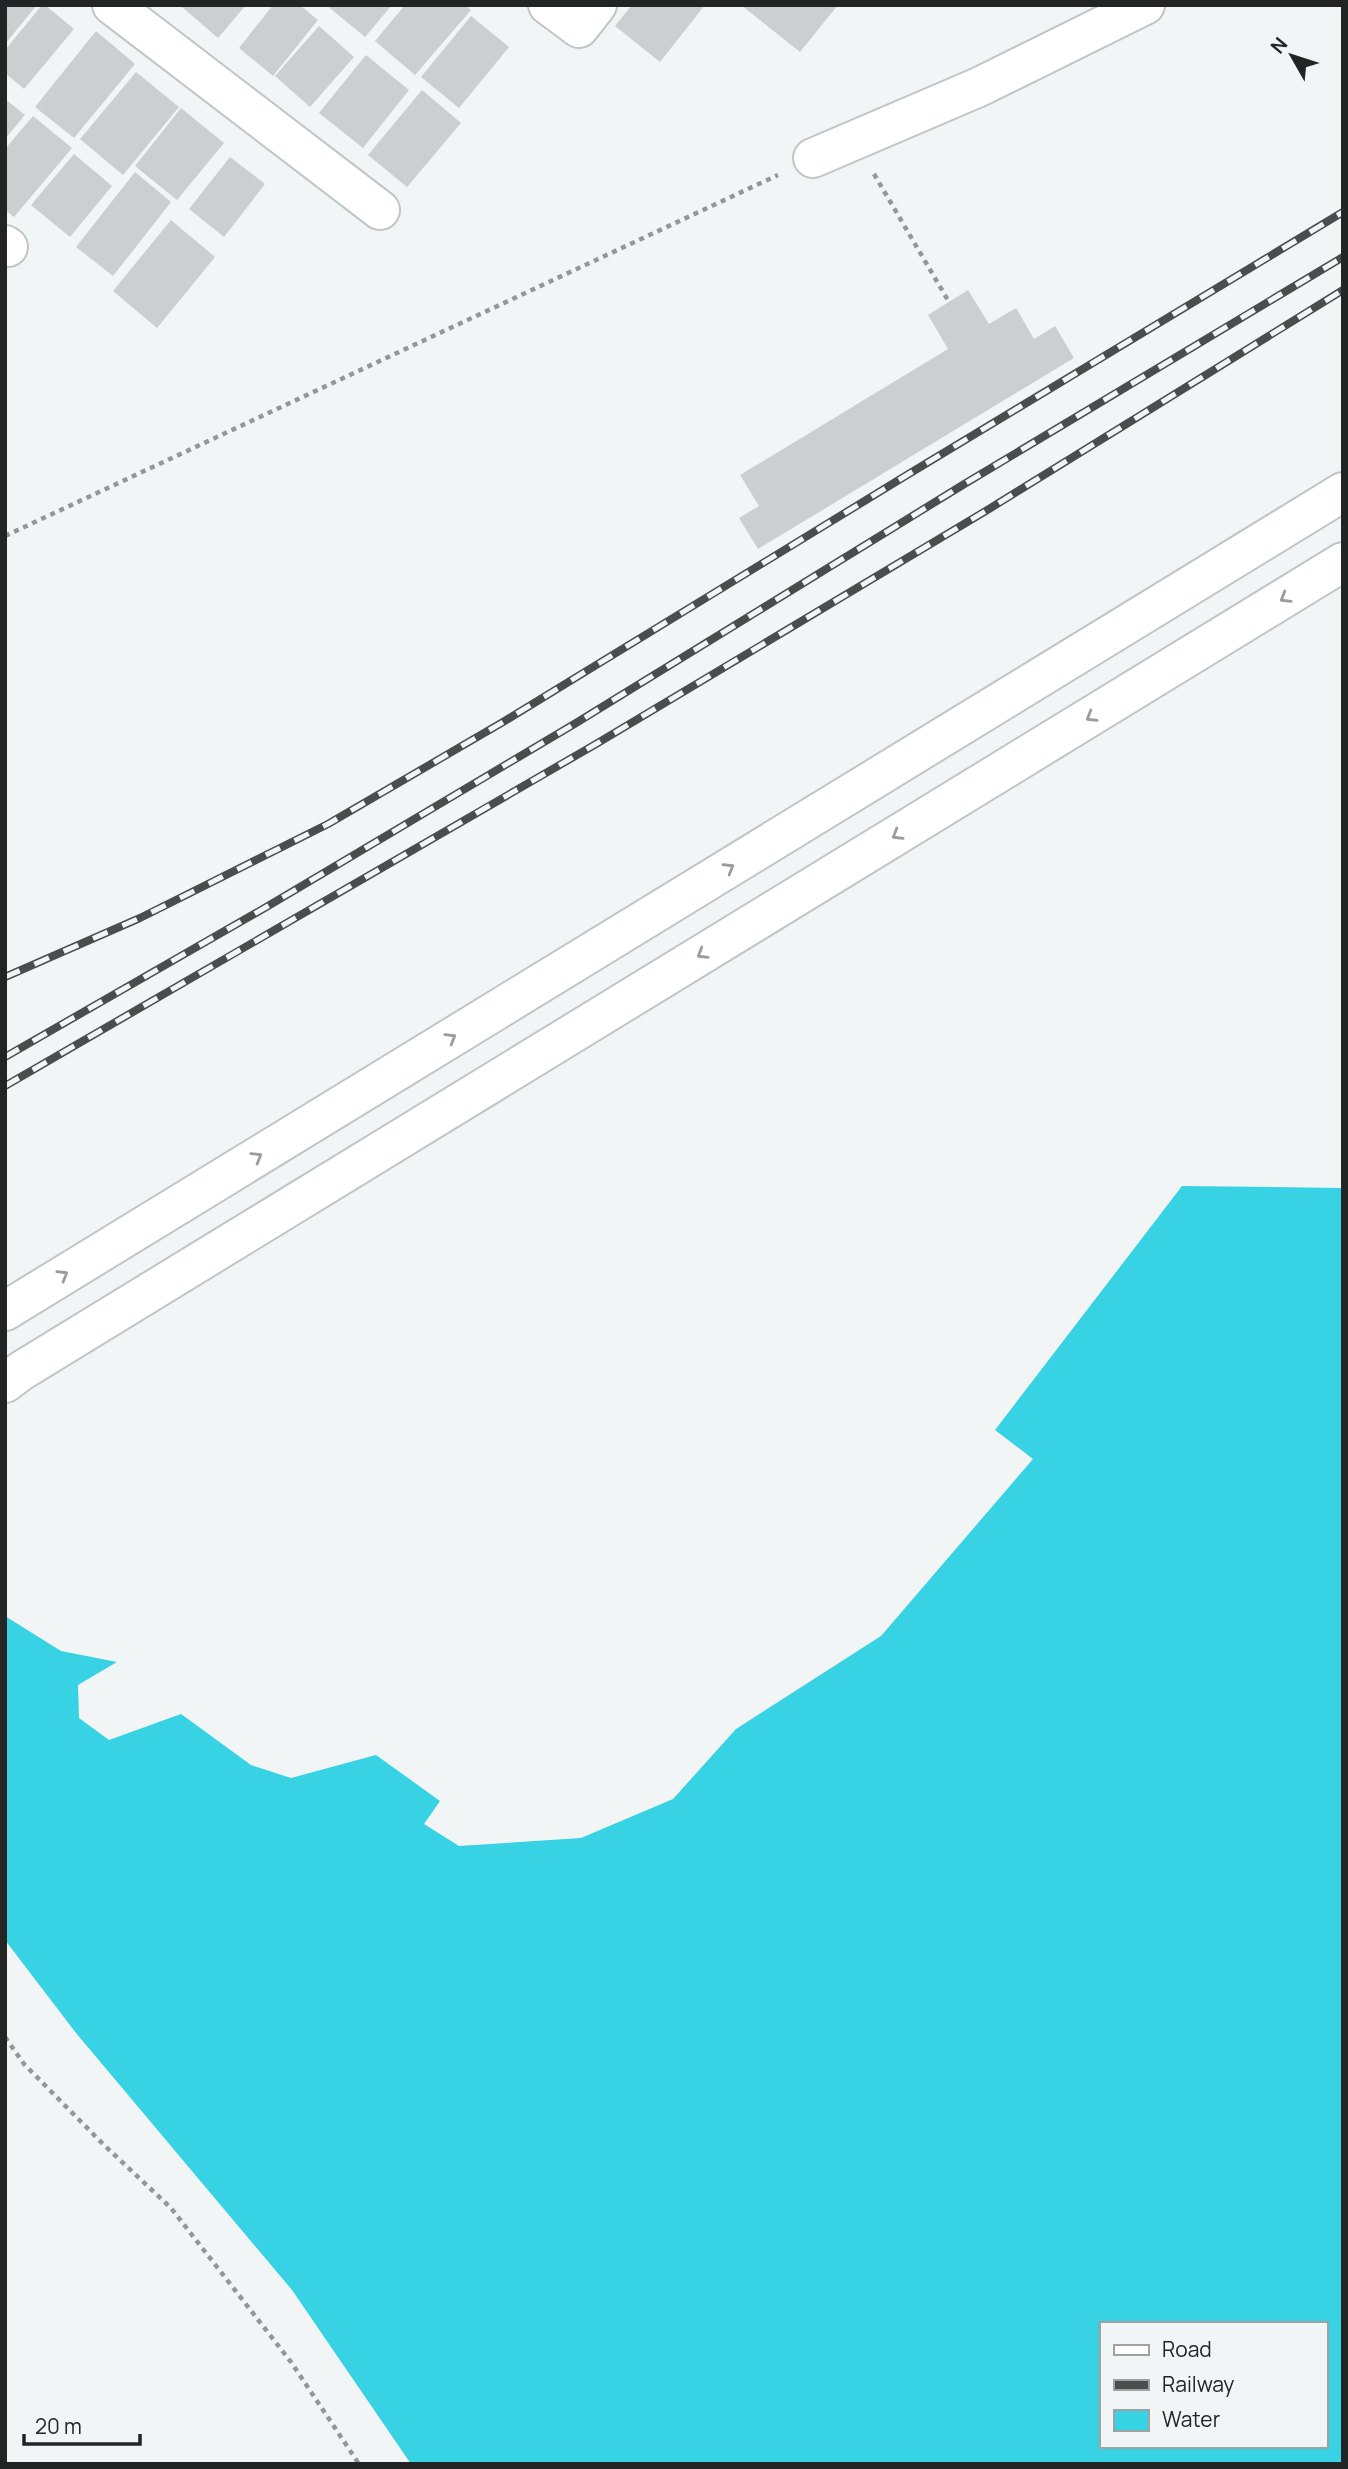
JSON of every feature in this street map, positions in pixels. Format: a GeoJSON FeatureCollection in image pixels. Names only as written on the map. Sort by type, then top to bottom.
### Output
{"type":"FeatureCollection","features":[{"type":"Feature","properties":{"kind":"street"},"geometry":{"type":"LineString","coordinates":[[113,5],[380,210]]}},
{"type":"Feature","properties":{"kind":"street"},"geometry":{"type":"LineString","coordinates":[[548,5],[579,29],[597,5]]}},
{"type":"Feature","properties":{"kind":"street"},"geometry":{"type":"LineString","coordinates":[[813,158],[990,82],[1145,5]]}},
{"type":"Feature","properties":{"kind":"street"},"geometry":{"type":"LineString","coordinates":[[5,1311],[1343,492]]}},
{"type":"Feature","properties":{"kind":"street"},"geometry":{"type":"LineString","coordinates":[[5,1383],[1343,562]]}},
{"type":"Feature","properties":{"kind":"path"},"geometry":{"type":"LineString","coordinates":[[854,140],[948,302]]}},
{"type":"Feature","properties":{"kind":"path"},"geometry":{"type":"LineString","coordinates":[[5,536],[813,158]]}},
{"type":"Feature","properties":{"kind":"path"},"geometry":{"type":"LineString","coordinates":[[5,2037],[24,2064],[171,2208],[292,2362],[359,2464]]}},
{"type":"Feature","properties":{"kind":"water"},"geometry":{"type":"Polygon","coordinates":[[[1182,1186],[1343,1188],[1343,2464],[411,2464],[292,2290],[76,2033],[5,1940],[5,1616],[61,1651],[117,1662],[78,1685],[79,1718],[109,1740],[181,1714],[251,1765],[291,1778],[376,1755],[440,1801],[424,1824],[459,1846],[581,1838],[673,1799],[736,1729],[881,1636],[1033,1459],[995,1430],[1182,1186]]]}},
{"type":"Feature","properties":{"kind":"building"},"geometry":{"type":"Polygon","coordinates":[[[5,5],[37,5],[5,44],[5,5]]]}},
{"type":"Feature","properties":{"kind":"building"},"geometry":{"type":"Polygon","coordinates":[[[42,5],[74,29],[24,89],[5,73],[5,50],[42,5]]]}},
{"type":"Feature","properties":{"kind":"building"},"geometry":{"type":"Polygon","coordinates":[[[246,5],[218,38],[182,7],[246,5]]]}},
{"type":"Feature","properties":{"kind":"building"},"geometry":{"type":"Polygon","coordinates":[[[273,5],[300,5],[318,20],[273,76],[239,48],[273,5]]]}},
{"type":"Feature","properties":{"kind":"building"},"geometry":{"type":"Polygon","coordinates":[[[326,5],[392,5],[365,37],[326,5]]]}},
{"type":"Feature","properties":{"kind":"building"},"geometry":{"type":"Polygon","coordinates":[[[405,5],[466,5],[471,10],[415,75],[375,41],[405,5]]]}},
{"type":"Feature","properties":{"kind":"building"},"geometry":{"type":"Polygon","coordinates":[[[632,5],[705,5],[660,62],[615,26],[632,5]]]}},
{"type":"Feature","properties":{"kind":"building"},"geometry":{"type":"Polygon","coordinates":[[[741,5],[838,5],[800,52],[741,5]]]}},
{"type":"Feature","properties":{"kind":"building"},"geometry":{"type":"Polygon","coordinates":[[[471,16],[509,47],[459,108],[421,77],[471,16]]]}},
{"type":"Feature","properties":{"kind":"building"},"geometry":{"type":"Polygon","coordinates":[[[319,26],[354,57],[310,107],[275,76],[319,26]]]}},
{"type":"Feature","properties":{"kind":"building"},"geometry":{"type":"Polygon","coordinates":[[[96,31],[135,64],[74,138],[35,107],[96,31]]]}},
{"type":"Feature","properties":{"kind":"building"},"geometry":{"type":"Polygon","coordinates":[[[366,55],[409,90],[363,148],[319,113],[366,55]]]}},
{"type":"Feature","properties":{"kind":"building"},"geometry":{"type":"Polygon","coordinates":[[[136,72],[179,107],[123,175],[80,139],[136,72]]]}},
{"type":"Feature","properties":{"kind":"building"},"geometry":{"type":"Polygon","coordinates":[[[422,90],[461,123],[407,187],[368,155],[422,90]]]}},
{"type":"Feature","properties":{"kind":"building"},"geometry":{"type":"Polygon","coordinates":[[[5,99],[25,115],[5,139],[5,99]]]}},
{"type":"Feature","properties":{"kind":"building"},"geometry":{"type":"Polygon","coordinates":[[[181,108],[224,143],[177,200],[135,166],[181,108]]]}},
{"type":"Feature","properties":{"kind":"building"},"geometry":{"type":"Polygon","coordinates":[[[33,116],[72,148],[14,217],[5,210],[5,149],[33,116]]]}},
{"type":"Feature","properties":{"kind":"building"},"geometry":{"type":"Polygon","coordinates":[[[74,154],[112,186],[70,237],[31,205],[74,154]]]}},
{"type":"Feature","properties":{"kind":"building"},"geometry":{"type":"Polygon","coordinates":[[[230,157],[265,184],[224,237],[189,209],[230,157]]]}},
{"type":"Feature","properties":{"kind":"building"},"geometry":{"type":"Polygon","coordinates":[[[135,172],[171,202],[113,276],[76,247],[135,172]]]}},
{"type":"Feature","properties":{"kind":"building"},"geometry":{"type":"Polygon","coordinates":[[[171,220],[215,257],[157,328],[113,291],[171,220]]]}},
{"type":"Feature","properties":{"kind":"building"},"geometry":{"type":"Polygon","coordinates":[[[968,290],[989,324],[1016,308],[1034,339],[1055,326],[1074,358],[758,549],[739,518],[759,506],[740,475],[948,349],[928,315],[968,290]]]}},
{"type":"Feature","properties":{"kind":"railway"},"geometry":{"type":"LineString","coordinates":[[5,977],[140,918],[328,824],[503,722],[1343,212]]}},
{"type":"Feature","properties":{"kind":"railway"},"geometry":{"type":"LineString","coordinates":[[5,1057],[268,906],[576,723],[966,483],[1343,257]]}},
{"type":"Feature","properties":{"kind":"railway"},"geometry":{"type":"LineString","coordinates":[[5,1086],[596,744],[989,509],[1343,290]]}}]}
